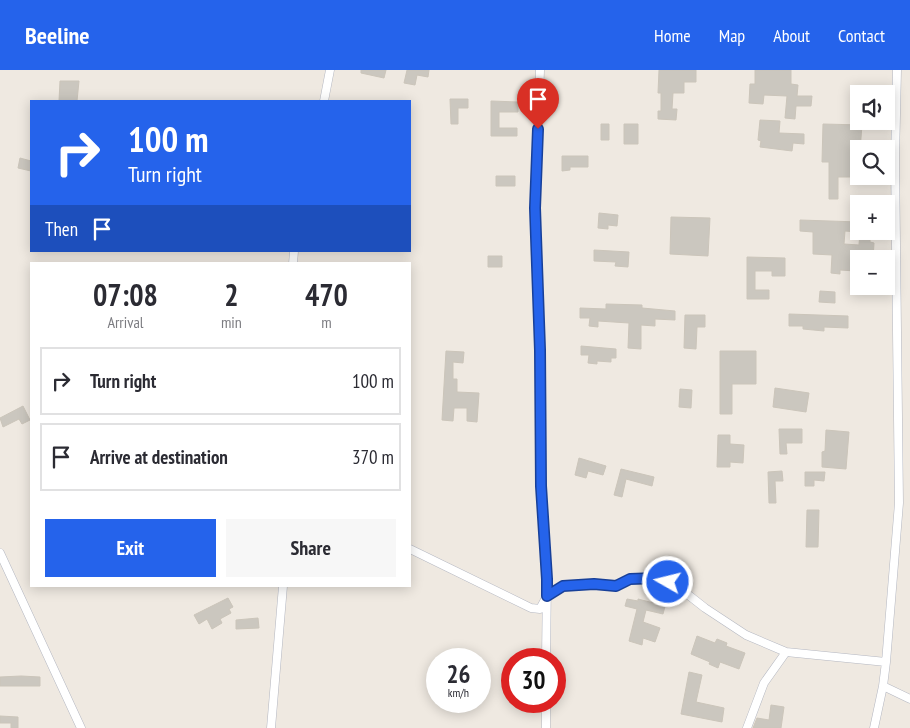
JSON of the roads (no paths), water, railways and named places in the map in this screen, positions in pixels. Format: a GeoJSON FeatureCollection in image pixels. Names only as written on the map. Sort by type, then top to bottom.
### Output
{"type":"FeatureCollection","features":[{"type":"Feature","properties":{"kind":"street"},"geometry":{"type":"LineString","coordinates":[[324,100],[330,70]]}},
{"type":"Feature","properties":{"kind":"street"},"geometry":{"type":"LineString","coordinates":[[540,70],[535,208],[540,350],[541,486],[547,579],[546,648]]}},
{"type":"Feature","properties":{"kind":"street"},"geometry":{"type":"LineString","coordinates":[[874,728],[886,662],[899,503],[897,70]]}},
{"type":"Feature","properties":{"kind":"street"},"geometry":{"type":"LineString","coordinates":[[411,549],[531,608],[540,609],[547,596],[563,586],[594,584],[616,586],[630,579],[658,578],[677,586],[746,636],[786,652],[886,662]]}},
{"type":"Feature","properties":{"kind":"street"},"geometry":{"type":"LineString","coordinates":[[0,553],[81,728]]}},
{"type":"Feature","properties":{"kind":"street"},"geometry":{"type":"LineString","coordinates":[[270,728],[283,587]]}},
{"type":"Feature","properties":{"kind":"street"},"geometry":{"type":"LineString","coordinates":[[747,728],[764,683],[786,652]]}},
{"type":"Feature","properties":{"kind":"street"},"geometry":{"type":"LineString","coordinates":[[883,686],[910,699]]}},
{"type":"Feature","properties":{"kind":"street"},"geometry":{"type":"LineString","coordinates":[[546,713],[546,728]]}}]}
